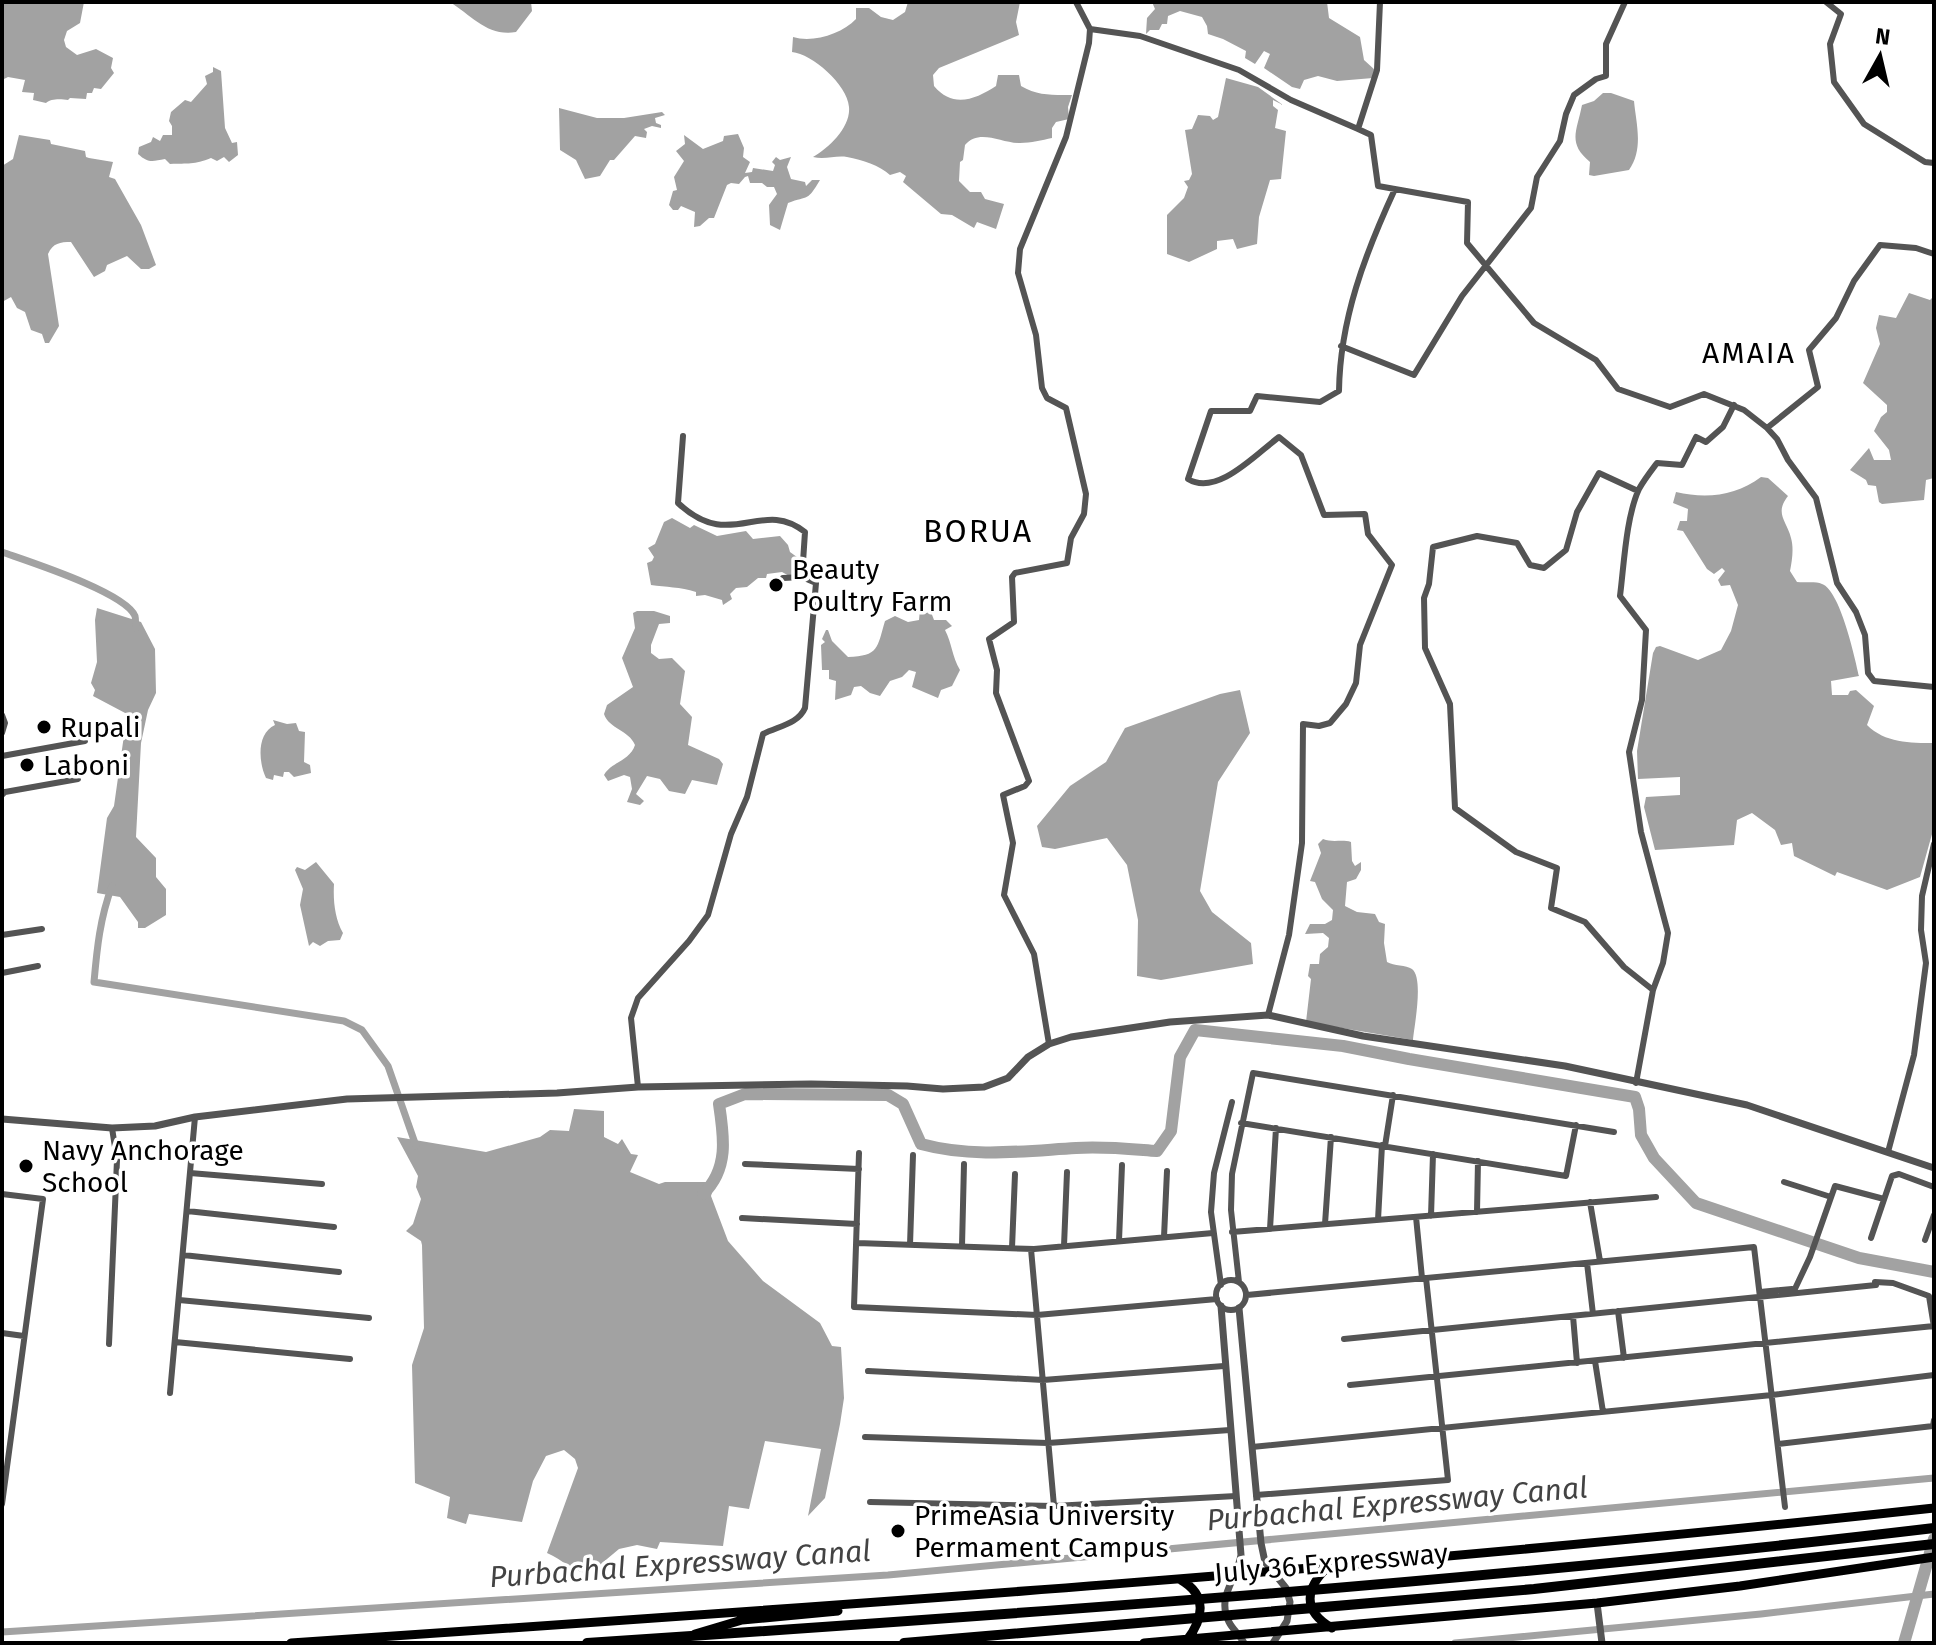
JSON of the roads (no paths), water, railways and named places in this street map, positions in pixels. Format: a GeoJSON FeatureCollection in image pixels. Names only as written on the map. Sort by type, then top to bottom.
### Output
{"type":"FeatureCollection","features":[{"type":"Feature","properties":{"kind":"highway","name":"July 36 Expressway"},"geometry":{"type":"LineString","coordinates":[[587,1643],[1517,1572],[1934,1528]]}},
{"type":"Feature","properties":{"kind":"highway","name":"July 36 Expressway"},"geometry":{"type":"LineString","coordinates":[[904,1643],[1534,1589],[1934,1544]]}},
{"type":"Feature","properties":{"kind":"main road"},"geometry":{"type":"LineString","coordinates":[[291,1643],[1096,1587],[1934,1508]]}},
{"type":"Feature","properties":{"kind":"main road"},"geometry":{"type":"LineString","coordinates":[[1144,1643],[1242,1639],[1279,1632],[1597,1603],[1740,1586],[1934,1557]]}},
{"type":"Feature","properties":{"kind":"main road"},"geometry":{"type":"LineString","coordinates":[[1329,1567],[1314,1582],[1310,1597],[1315,1615],[1332,1628]]}},
{"type":"Feature","properties":{"kind":"main road"},"geometry":{"type":"LineString","coordinates":[[1181,1580],[1195,1591],[1201,1606],[1198,1625],[1187,1640]]}},
{"type":"Feature","properties":{"kind":"main road"},"geometry":{"type":"LineString","coordinates":[[688,1636],[742,1620],[826,1613],[850,1605]]}},
{"type":"Feature","properties":{"kind":"street"},"geometry":{"type":"LineString","coordinates":[[1049,1044],[1034,954],[1014,920],[1004,895],[1013,843],[1002,798],[1005,792],[1025,786],[1029,781],[996,693],[997,670],[989,639],[1014,622],[1012,577],[1015,573],[1067,563],[1071,538],[1084,514],[1086,494],[1066,408],[1047,398],[1042,388],[1036,335],[1018,273],[1020,249],[1066,137],[1089,43],[1090,29],[1076,2]]}},
{"type":"Feature","properties":{"kind":"street"},"geometry":{"type":"LineString","coordinates":[[1358,129],[1377,70],[1380,2]]}},
{"type":"Feature","properties":{"kind":"street"},"geometry":{"type":"LineString","coordinates":[[1341,346],[1414,375],[1462,296],[1531,208],[1537,177],[1560,141],[1574,95],[1596,79],[1606,76],[1606,44],[1625,2]]}},
{"type":"Feature","properties":{"kind":"street"},"geometry":{"type":"LineString","coordinates":[[1826,2],[1841,14],[1830,44],[1834,82],[1864,124],[1925,162],[1934,163]]}},
{"type":"Feature","properties":{"kind":"street"},"geometry":{"type":"LineString","coordinates":[[1090,29],[1140,36],[1239,70],[1291,100],[1371,135],[1378,186],[1468,202],[1467,243],[1534,323],[1596,360],[1618,389],[1670,407],[1704,394],[1734,405],[1767,428],[1816,498],[1837,583],[1856,612],[1865,635],[1868,673],[1874,681],[1934,687]]}},
{"type":"Feature","properties":{"kind":"street"},"geometry":{"type":"LineString","coordinates":[[1268,1015],[1289,935],[1302,843],[1303,724],[1319,726],[1330,723],[1346,704],[1356,683],[1360,645],[1392,565],[1368,534],[1365,514],[1324,515],[1301,455],[1279,437],[1219,480],[1196,485],[1188,479],[1211,411],[1250,411],[1257,396],[1320,402],[1339,391],[1341,346],[1366,257],[1395,189]]}},
{"type":"Feature","properties":{"kind":"street"},"geometry":{"type":"LineString","coordinates":[[1767,428],[1818,387],[1809,350],[1836,318],[1854,281],[1880,245],[1916,248],[1934,254]]}},
{"type":"Feature","properties":{"kind":"street"},"geometry":{"type":"LineString","coordinates":[[1636,1083],[1653,990],[1663,963],[1668,933],[1641,832],[1629,752],[1642,700],[1646,630],[1620,596],[1630,525],[1638,491],[1657,463],[1682,465],[1696,437],[1706,442],[1723,427],[1734,405]]}},
{"type":"Feature","properties":{"kind":"street"},"geometry":{"type":"LineString","coordinates":[[683,436],[678,503],[691,516],[716,526],[738,526],[768,519],[792,522],[805,532],[802,577]]}},
{"type":"Feature","properties":{"kind":"street"},"geometry":{"type":"LineString","coordinates":[[1638,491],[1599,473],[1577,512],[1566,550],[1544,568],[1530,565],[1517,543],[1499,539],[1477,536],[1433,547],[1429,584],[1424,598],[1425,648],[1450,704],[1455,808],[1516,852],[1557,868],[1551,908],[1585,922],[1624,967],[1653,990]]}},
{"type":"Feature","properties":{"kind":"street"},"geometry":{"type":"LineString","coordinates":[[638,1087],[631,1018],[638,998],[708,915],[728,843],[747,797],[763,734],[802,716],[805,708],[816,583],[802,577],[783,578]]}},
{"type":"Feature","properties":{"kind":"street"},"geometry":{"type":"LineString","coordinates":[[2,715],[5,723],[2,733]]}},
{"type":"Feature","properties":{"kind":"street"},"geometry":{"type":"LineString","coordinates":[[2,756],[85,741]]}},
{"type":"Feature","properties":{"kind":"street"},"geometry":{"type":"LineString","coordinates":[[2,795],[78,779]]}},
{"type":"Feature","properties":{"kind":"street"},"geometry":{"type":"LineString","coordinates":[[1888,1152],[1914,1055],[1926,963],[1921,930],[1922,896],[1934,844]]}},
{"type":"Feature","properties":{"kind":"street"},"geometry":{"type":"LineString","coordinates":[[2,935],[42,929]]}},
{"type":"Feature","properties":{"kind":"street"},"geometry":{"type":"LineString","coordinates":[[2,973],[38,966]]}},
{"type":"Feature","properties":{"kind":"street"},"geometry":{"type":"LineString","coordinates":[[2,1119],[112,1128],[155,1126],[195,1117],[347,1099],[426,1095],[811,1084],[943,1089],[984,1087],[1008,1078],[1028,1057],[1049,1044],[1071,1037],[1170,1022],[1268,1015],[1363,1036],[1565,1066],[1747,1105],[1934,1168]]}},
{"type":"Feature","properties":{"kind":"street"},"geometry":{"type":"LineString","coordinates":[[859,1153],[854,1307],[1037,1315],[1219,1303],[1232,1310],[1245,1303],[1247,1295],[1239,1282],[1232,1232],[1232,1174],[1253,1073],[1614,1132]]}},
{"type":"Feature","properties":{"kind":"street"},"geometry":{"type":"LineString","coordinates":[[1378,1220],[1383,1146],[1393,1095]]}},
{"type":"Feature","properties":{"kind":"street"},"geometry":{"type":"LineString","coordinates":[[1221,1285],[1213,1233],[1214,1173],[1232,1102]]}},
{"type":"Feature","properties":{"kind":"street"},"geometry":{"type":"LineString","coordinates":[[170,1393],[195,1117]]}},
{"type":"Feature","properties":{"kind":"street"},"geometry":{"type":"LineString","coordinates":[[1241,1123],[1566,1176],[1576,1125]]}},
{"type":"Feature","properties":{"kind":"street"},"geometry":{"type":"LineString","coordinates":[[109,1344],[117,1160],[112,1128]]}},
{"type":"Feature","properties":{"kind":"street"},"geometry":{"type":"LineString","coordinates":[[1270,1229],[1276,1128]]}},
{"type":"Feature","properties":{"kind":"street"},"geometry":{"type":"LineString","coordinates":[[1325,1224],[1331,1137]]}},
{"type":"Feature","properties":{"kind":"street"},"geometry":{"type":"LineString","coordinates":[[1431,1216],[1433,1154]]}},
{"type":"Feature","properties":{"kind":"street"},"geometry":{"type":"LineString","coordinates":[[910,1245],[913,1155]]}},
{"type":"Feature","properties":{"kind":"street"},"geometry":{"type":"LineString","coordinates":[[1477,1212],[1478,1161]]}},
{"type":"Feature","properties":{"kind":"street"},"geometry":{"type":"LineString","coordinates":[[745,1164],[859,1169]]}},
{"type":"Feature","properties":{"kind":"street"},"geometry":{"type":"LineString","coordinates":[[962,1246],[964,1164]]}},
{"type":"Feature","properties":{"kind":"street"},"geometry":{"type":"LineString","coordinates":[[1119,1241],[1122,1165]]}},
{"type":"Feature","properties":{"kind":"street"},"geometry":{"type":"LineString","coordinates":[[1164,1237],[1167,1171]]}},
{"type":"Feature","properties":{"kind":"street"},"geometry":{"type":"LineString","coordinates":[[1064,1246],[1067,1172]]}},
{"type":"Feature","properties":{"kind":"street"},"geometry":{"type":"LineString","coordinates":[[190,1173],[322,1184]]}},
{"type":"Feature","properties":{"kind":"street"},"geometry":{"type":"LineString","coordinates":[[1214,1173],[1232,1174]]}},
{"type":"Feature","properties":{"kind":"street"},"geometry":{"type":"LineString","coordinates":[[1012,1248],[1015,1174]]}},
{"type":"Feature","properties":{"kind":"street"},"geometry":{"type":"LineString","coordinates":[[1871,1238],[1894,1174],[1934,1187]]}},
{"type":"Feature","properties":{"kind":"street"},"geometry":{"type":"LineString","coordinates":[[1784,1182],[1831,1197]]}},
{"type":"Feature","properties":{"kind":"street"},"geometry":{"type":"LineString","coordinates":[[1793,1293],[1810,1257],[1835,1186],[1884,1199]]}},
{"type":"Feature","properties":{"kind":"street"},"geometry":{"type":"LineString","coordinates":[[2,1194],[43,1199],[2,1504]]}},
{"type":"Feature","properties":{"kind":"street"},"geometry":{"type":"LineString","coordinates":[[1232,1232],[1656,1197]]}},
{"type":"Feature","properties":{"kind":"street"},"geometry":{"type":"LineString","coordinates":[[1590,1202],[1600,1261]]}},
{"type":"Feature","properties":{"kind":"street"},"geometry":{"type":"LineString","coordinates":[[187,1211],[334,1227]]}},
{"type":"Feature","properties":{"kind":"street"},"geometry":{"type":"LineString","coordinates":[[1925,1240],[1934,1215]]}},
{"type":"Feature","properties":{"kind":"street"},"geometry":{"type":"LineString","coordinates":[[1256,1495],[1448,1480],[1416,1217]]}},
{"type":"Feature","properties":{"kind":"street"},"geometry":{"type":"LineString","coordinates":[[742,1218],[857,1224]]}},
{"type":"Feature","properties":{"kind":"street"},"geometry":{"type":"LineString","coordinates":[[857,1243],[1031,1249],[1213,1233]]}},
{"type":"Feature","properties":{"kind":"street"},"geometry":{"type":"LineString","coordinates":[[1247,1295],[1754,1247],[1785,1507]]}},
{"type":"Feature","properties":{"kind":"street"},"geometry":{"type":"LineString","coordinates":[[1031,1249],[1054,1506]]}},
{"type":"Feature","properties":{"kind":"street"},"geometry":{"type":"LineString","coordinates":[[183,1255],[339,1272]]}},
{"type":"Feature","properties":{"kind":"street"},"geometry":{"type":"LineString","coordinates":[[1587,1263],[1593,1314]]}},
{"type":"Feature","properties":{"kind":"street"},"geometry":{"type":"LineString","coordinates":[[1239,1282],[1227,1281],[1217,1292],[1241,1555],[1237,1575],[1227,1589],[1224,1602],[1230,1624],[1242,1639]]}},
{"type":"Feature","properties":{"kind":"street"},"geometry":{"type":"LineString","coordinates":[[1344,1339],[1872,1282],[1893,1283],[1929,1296],[1934,1326],[1350,1385]]}},
{"type":"Feature","properties":{"kind":"street"},"geometry":{"type":"LineString","coordinates":[[1760,1295],[1876,1285]]}},
{"type":"Feature","properties":{"kind":"street"},"geometry":{"type":"LineString","coordinates":[[179,1300],[369,1318]]}},
{"type":"Feature","properties":{"kind":"street"},"geometry":{"type":"LineString","coordinates":[[1239,1308],[1259,1530],[1265,1562],[1286,1588],[1290,1602],[1287,1621],[1273,1643]]}},
{"type":"Feature","properties":{"kind":"street"},"geometry":{"type":"LineString","coordinates":[[1618,1311],[1624,1358]]}},
{"type":"Feature","properties":{"kind":"street"},"geometry":{"type":"LineString","coordinates":[[1573,1316],[1577,1363]]}},
{"type":"Feature","properties":{"kind":"street"},"geometry":{"type":"LineString","coordinates":[[2,1333],[24,1336]]}},
{"type":"Feature","properties":{"kind":"street"},"geometry":{"type":"LineString","coordinates":[[175,1342],[350,1359]]}},
{"type":"Feature","properties":{"kind":"street"},"geometry":{"type":"LineString","coordinates":[[1595,1361],[1603,1412]]}},
{"type":"Feature","properties":{"kind":"street"},"geometry":{"type":"LineString","coordinates":[[868,1371],[1043,1380],[1224,1366]]}},
{"type":"Feature","properties":{"kind":"street"},"geometry":{"type":"LineString","coordinates":[[1252,1447],[1772,1395],[1934,1375]]}},
{"type":"Feature","properties":{"kind":"street"},"geometry":{"type":"LineString","coordinates":[[1778,1444],[1933,1426],[1934,1420]]}},
{"type":"Feature","properties":{"kind":"street"},"geometry":{"type":"LineString","coordinates":[[865,1437],[1048,1443],[1230,1430]]}},
{"type":"Feature","properties":{"kind":"street"},"geometry":{"type":"LineString","coordinates":[[870,1502],[1054,1506],[1236,1496]]}},
{"type":"Feature","properties":{"kind":"street"},"geometry":{"type":"LineString","coordinates":[[1597,1603],[1602,1643]]}},
{"type":"Feature","properties":{"kind":"waterway"},"geometry":{"type":"LineString","coordinates":[[2,552],[74,578],[114,597],[135,616],[136,628]]}},
{"type":"Feature","properties":{"kind":"waterway"},"geometry":{"type":"LineString","coordinates":[[112,886],[102,921],[94,982],[344,1021],[362,1030],[388,1066],[416,1146]]}},
{"type":"Feature","properties":{"kind":"waterway"},"geometry":{"type":"LineString","coordinates":[[703,1194],[717,1174],[723,1152],[719,1104],[745,1094],[888,1095],[903,1104],[921,1144],[959,1151],[1018,1152],[1096,1147],[1157,1151],[1171,1131],[1180,1057],[1195,1030],[1343,1046],[1635,1097],[1641,1135],[1654,1158],[1696,1203],[1859,1258],[1934,1272]]}},
{"type":"Feature","properties":{"kind":"waterway","name":"Purbachal Expressway Canal"},"geometry":{"type":"LineString","coordinates":[[2,1632],[888,1575],[1934,1478]]}},
{"type":"Feature","properties":{"kind":"waterway"},"geometry":{"type":"LineString","coordinates":[[1904,1643],[1934,1539]]}},
{"type":"Feature","properties":{"kind":"waterway","name":"Purbachal Expressway Canal"},"geometry":{"type":"LineString","coordinates":[[1455,1643],[1934,1594]]}},
{"type":"Feature","properties":{"kind":"place","name":"Beauty Poultry Farm"},"geometry":{"type":"Point","coordinates":[776,585]}},
{"type":"Feature","properties":{"kind":"place","name":"Rupali"},"geometry":{"type":"Point","coordinates":[44,727]}},
{"type":"Feature","properties":{"kind":"place","name":"Laboni"},"geometry":{"type":"Point","coordinates":[27,765]}},
{"type":"Feature","properties":{"kind":"place","name":"Navy Anchorage School"},"geometry":{"type":"Point","coordinates":[26,1166]}},
{"type":"Feature","properties":{"kind":"place","name":"PrimeAsia University Permament Campus"},"geometry":{"type":"Point","coordinates":[898,1531]}},
{"type":"Feature","properties":{"kind":"district","name":"AMAIA"},"geometry":{"type":"Point","coordinates":[1749,353]}},
{"type":"Feature","properties":{"kind":"district","name":"BORUA"},"geometry":{"type":"Point","coordinates":[978,531]}}]}
